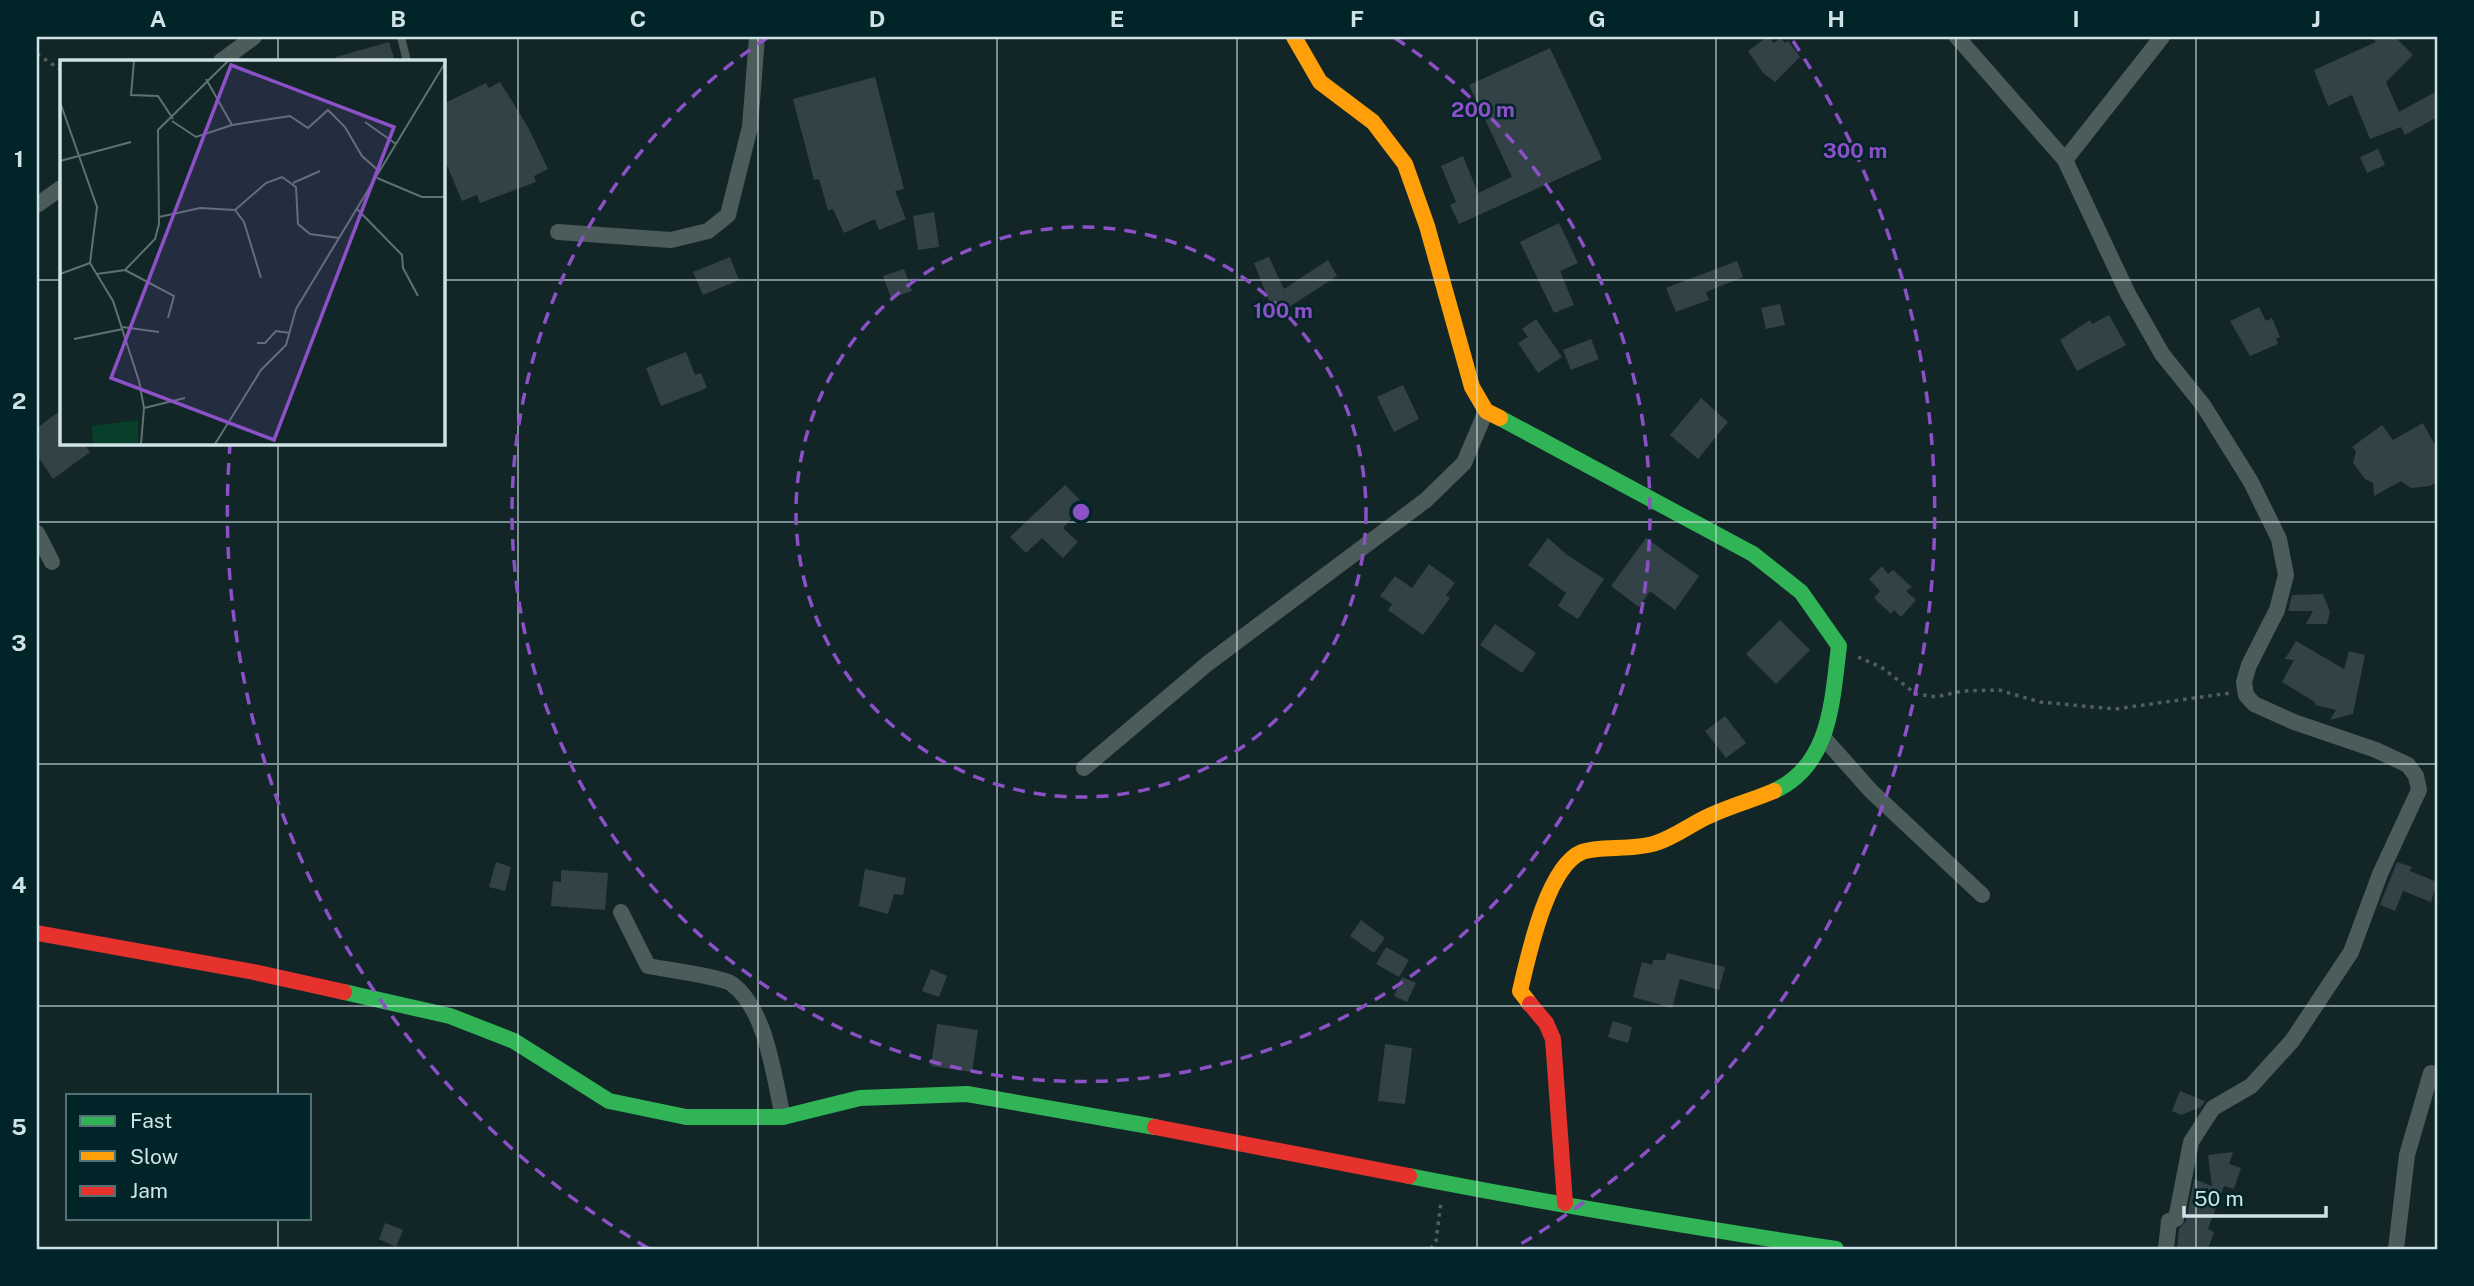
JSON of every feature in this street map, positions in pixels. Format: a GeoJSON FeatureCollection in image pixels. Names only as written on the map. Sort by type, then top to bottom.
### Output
{"type":"FeatureCollection","features":[{"type":"Feature","properties":{"kind":"street"},"geometry":{"type":"LineString","coordinates":[[222,60],[254,37]]}},
{"type":"Feature","properties":{"kind":"street"},"geometry":{"type":"LineString","coordinates":[[558,232],[671,240],[708,231],[727,215],[750,127],[757,37]]}},
{"type":"Feature","properties":{"kind":"street"},"geometry":{"type":"LineString","coordinates":[[1294,37],[1320,82],[1373,122],[1405,164],[1427,226],[1472,387],[1486,411],[1753,554],[1801,592],[1839,646],[1823,737],[1812,762],[1791,782],[1693,822],[1661,842],[1616,850],[1591,847],[1571,859],[1556,881],[1525,968],[1520,991],[1532,1010],[1551,1026],[1556,1043],[1554,1062],[1565,1203]]}},
{"type":"Feature","properties":{"kind":"street"},"geometry":{"type":"LineString","coordinates":[[1957,37],[2065,160],[2135,306],[2162,354],[2203,405],[2251,482],[2279,539],[2286,575],[2277,610],[2249,665],[2244,682],[2246,695],[2254,704],[2294,722],[2376,750],[2408,765],[2416,776],[2419,790],[2380,874],[2351,952],[2292,1041],[2251,1086],[2213,1108],[2190,1142],[2176,1219],[2169,1221],[2166,1249]]}},
{"type":"Feature","properties":{"kind":"street"},"geometry":{"type":"LineString","coordinates":[[2065,160],[2162,37]]}},
{"type":"Feature","properties":{"kind":"street"},"geometry":{"type":"LineString","coordinates":[[37,205],[60,189]]}},
{"type":"Feature","properties":{"kind":"street"},"geometry":{"type":"LineString","coordinates":[[1084,768],[1207,664],[1426,500],[1464,463],[1486,411]]}},
{"type":"Feature","properties":{"kind":"street"},"geometry":{"type":"LineString","coordinates":[[37,533],[52,562]]}},
{"type":"Feature","properties":{"kind":"street"},"geometry":{"type":"LineString","coordinates":[[1823,737],[1871,791],[1982,895]]}},
{"type":"Feature","properties":{"kind":"street"},"geometry":{"type":"LineString","coordinates":[[621,912],[648,966],[731,983],[755,1014],[767,1049],[782,1117]]}},
{"type":"Feature","properties":{"kind":"street"},"geometry":{"type":"LineString","coordinates":[[37,933],[254,972],[450,1016],[514,1041],[609,1101],[686,1117],[782,1117],[860,1098],[967,1094],[1086,1113],[1443,1183],[1565,1203],[1626,1217],[1815,1248],[1836,1249]]}},
{"type":"Feature","properties":{"kind":"street"},"geometry":{"type":"LineString","coordinates":[[2396,1249],[2407,1155],[2431,1073]]}},
{"type":"Feature","properties":{"kind":"lane"},"geometry":{"type":"LineString","coordinates":[[401,37],[407,60]]}},
{"type":"Feature","properties":{"kind":"path"},"geometry":{"type":"LineString","coordinates":[[37,54],[60,69]]}},
{"type":"Feature","properties":{"kind":"path"},"geometry":{"type":"LineString","coordinates":[[1839,646],[1881,667],[1916,694],[1936,697],[1962,691],[1999,690],[2040,702],[2115,709],[2141,708],[2225,692],[2246,695]]}},
{"type":"Feature","properties":{"kind":"path"},"geometry":{"type":"LineString","coordinates":[[1431,1249],[1436,1241],[1443,1183]]}},
{"type":"Feature","properties":{"kind":"building"},"geometry":{"type":"Polygon","coordinates":[[[1767,37],[1774,43],[1781,38],[1785,43],[1788,41],[1800,57],[1775,82],[1763,73],[1748,51],[1767,37]]]}},
{"type":"Feature","properties":{"kind":"building"},"geometry":{"type":"Polygon","coordinates":[[[2371,37],[2395,37],[2413,55],[2386,82],[2399,112],[2437,91],[2437,117],[2405,135],[2401,127],[2370,139],[2352,95],[2328,106],[2314,70],[2376,42],[2371,37]]]}},
{"type":"Feature","properties":{"kind":"building"},"geometry":{"type":"Polygon","coordinates":[[[389,42],[395,60],[336,60],[336,57],[389,42]]]}},
{"type":"Feature","properties":{"kind":"building"},"geometry":{"type":"Polygon","coordinates":[[[1550,48],[1602,159],[1459,224],[1450,205],[1456,202],[1441,166],[1463,156],[1478,193],[1512,177],[1469,85],[1550,48]]]}},
{"type":"Feature","properties":{"kind":"building"},"geometry":{"type":"Polygon","coordinates":[[[875,77],[904,189],[895,191],[906,219],[879,230],[875,219],[844,233],[833,209],[828,210],[819,179],[814,180],[793,99],[875,77]]]}},
{"type":"Feature","properties":{"kind":"building"},"geometry":{"type":"Polygon","coordinates":[[[500,82],[528,127],[548,169],[534,176],[536,182],[480,203],[477,195],[462,201],[444,158],[444,104],[486,83],[489,88],[500,82]]]}},
{"type":"Feature","properties":{"kind":"building"},"geometry":{"type":"Polygon","coordinates":[[[2378,149],[2385,165],[2367,173],[2360,157],[2378,149]]]}},
{"type":"Feature","properties":{"kind":"building"},"geometry":{"type":"Polygon","coordinates":[[[934,212],[939,247],[918,250],[913,216],[934,212]]]}},
{"type":"Feature","properties":{"kind":"building"},"geometry":{"type":"Polygon","coordinates":[[[1559,223],[1578,263],[1560,271],[1574,305],[1554,313],[1520,242],[1559,223]]]}},
{"type":"Feature","properties":{"kind":"building"},"geometry":{"type":"Polygon","coordinates":[[[730,257],[739,280],[703,295],[693,272],[730,257]]]}},
{"type":"Feature","properties":{"kind":"building"},"geometry":{"type":"Polygon","coordinates":[[[1269,257],[1284,289],[1328,260],[1337,276],[1275,316],[1254,263],[1269,257]]]}},
{"type":"Feature","properties":{"kind":"building"},"geometry":{"type":"Polygon","coordinates":[[[1737,261],[1743,277],[1706,292],[1709,300],[1676,312],[1666,288],[1737,261]]]}},
{"type":"Feature","properties":{"kind":"building"},"geometry":{"type":"Polygon","coordinates":[[[904,269],[912,291],[891,298],[883,276],[904,269]]]}},
{"type":"Feature","properties":{"kind":"building"},"geometry":{"type":"Polygon","coordinates":[[[1780,304],[1785,325],[1766,329],[1761,308],[1780,304]]]}},
{"type":"Feature","properties":{"kind":"building"},"geometry":{"type":"Polygon","coordinates":[[[2259,307],[2266,321],[2272,318],[2280,337],[2276,339],[2278,344],[2250,356],[2230,321],[2259,307]]]}},
{"type":"Feature","properties":{"kind":"building"},"geometry":{"type":"Polygon","coordinates":[[[2109,315],[2126,345],[2077,371],[2060,340],[2090,320],[2092,324],[2109,315]]]}},
{"type":"Feature","properties":{"kind":"building"},"geometry":{"type":"Polygon","coordinates":[[[1536,319],[1562,357],[1538,373],[1518,343],[1528,337],[1522,329],[1536,319]]]}},
{"type":"Feature","properties":{"kind":"building"},"geometry":{"type":"Polygon","coordinates":[[[1591,339],[1599,359],[1571,370],[1563,350],[1591,339]]]}},
{"type":"Feature","properties":{"kind":"building"},"geometry":{"type":"Polygon","coordinates":[[[686,352],[695,375],[701,373],[707,388],[661,406],[646,368],[686,352]]]}},
{"type":"Feature","properties":{"kind":"building"},"geometry":{"type":"Polygon","coordinates":[[[1403,385],[1419,419],[1394,432],[1377,397],[1403,385]]]}},
{"type":"Feature","properties":{"kind":"building"},"geometry":{"type":"Polygon","coordinates":[[[1701,398],[1728,422],[1698,459],[1670,435],[1701,398]]]}},
{"type":"Feature","properties":{"kind":"building"},"geometry":{"type":"Polygon","coordinates":[[[60,411],[60,444],[84,444],[90,452],[53,479],[37,455],[37,428],[60,411]]]}},
{"type":"Feature","properties":{"kind":"building"},"geometry":{"type":"Polygon","coordinates":[[[2423,423],[2437,449],[2437,482],[2430,486],[2411,488],[2401,481],[2374,496],[2373,483],[2365,479],[2353,463],[2356,451],[2352,447],[2382,425],[2393,440],[2423,423]]]}},
{"type":"Feature","properties":{"kind":"building"},"geometry":{"type":"Polygon","coordinates":[[[1065,485],[1081,501],[1069,515],[1072,518],[1063,528],[1078,542],[1063,558],[1042,538],[1026,553],[1010,537],[1065,485]]]}},
{"type":"Feature","properties":{"kind":"building"},"geometry":{"type":"Polygon","coordinates":[[[1548,538],[1566,554],[1604,579],[1578,619],[1558,606],[1566,593],[1528,565],[1548,538]]]}},
{"type":"Feature","properties":{"kind":"building"},"geometry":{"type":"Polygon","coordinates":[[[1646,538],[1699,576],[1675,610],[1650,591],[1639,607],[1611,586],[1646,538]]]}},
{"type":"Feature","properties":{"kind":"building"},"geometry":{"type":"Polygon","coordinates":[[[1429,564],[1455,583],[1446,595],[1450,598],[1423,635],[1388,610],[1392,604],[1380,596],[1395,576],[1412,588],[1429,564]]]}},
{"type":"Feature","properties":{"kind":"building"},"geometry":{"type":"Polygon","coordinates":[[[1882,566],[1888,574],[1893,570],[1912,587],[1906,591],[1916,600],[1901,617],[1894,610],[1891,614],[1874,598],[1880,591],[1869,579],[1882,566]]]}},
{"type":"Feature","properties":{"kind":"building"},"geometry":{"type":"Polygon","coordinates":[[[2323,594],[2330,612],[2327,624],[2306,624],[2313,611],[2288,611],[2292,595],[2323,594]]]}},
{"type":"Feature","properties":{"kind":"building"},"geometry":{"type":"Polygon","coordinates":[[[1780,620],[1810,650],[1776,684],[1746,654],[1780,620]]]}},
{"type":"Feature","properties":{"kind":"building"},"geometry":{"type":"Polygon","coordinates":[[[1495,624],[1536,653],[1522,673],[1480,645],[1495,624]]]}},
{"type":"Feature","properties":{"kind":"building"},"geometry":{"type":"Polygon","coordinates":[[[2296,641],[2344,669],[2349,651],[2365,655],[2353,714],[2330,720],[2336,710],[2315,705],[2315,702],[2282,682],[2294,660],[2285,659],[2296,641]]]}},
{"type":"Feature","properties":{"kind":"building"},"geometry":{"type":"Polygon","coordinates":[[[1725,716],[1746,743],[1726,758],[1705,731],[1725,716]]]}},
{"type":"Feature","properties":{"kind":"building"},"geometry":{"type":"Polygon","coordinates":[[[496,862],[511,867],[505,891],[489,887],[496,862]]]}},
{"type":"Feature","properties":{"kind":"building"},"geometry":{"type":"Polygon","coordinates":[[[2397,862],[2412,867],[2410,871],[2437,882],[2431,902],[2403,891],[2395,911],[2380,905],[2397,862]]]}},
{"type":"Feature","properties":{"kind":"building"},"geometry":{"type":"Polygon","coordinates":[[[865,869],[906,878],[903,895],[894,894],[888,914],[859,906],[865,869]]]}},
{"type":"Feature","properties":{"kind":"building"},"geometry":{"type":"Polygon","coordinates":[[[561,870],[608,873],[605,910],[551,906],[553,881],[561,882],[561,870]]]}},
{"type":"Feature","properties":{"kind":"building"},"geometry":{"type":"Polygon","coordinates":[[[1361,920],[1385,938],[1374,953],[1350,936],[1361,920]]]}},
{"type":"Feature","properties":{"kind":"building"},"geometry":{"type":"Polygon","coordinates":[[[1386,947],[1409,960],[1399,977],[1376,964],[1386,947]]]}},
{"type":"Feature","properties":{"kind":"building"},"geometry":{"type":"Polygon","coordinates":[[[1667,953],[1725,967],[1719,990],[1680,979],[1672,1008],[1633,997],[1642,962],[1652,965],[1653,960],[1665,960],[1667,953]]]}},
{"type":"Feature","properties":{"kind":"building"},"geometry":{"type":"Polygon","coordinates":[[[931,969],[947,976],[939,997],[922,991],[931,969]]]}},
{"type":"Feature","properties":{"kind":"building"},"geometry":{"type":"Polygon","coordinates":[[[1402,977],[1416,983],[1407,1002],[1394,996],[1402,977]]]}},
{"type":"Feature","properties":{"kind":"building"},"geometry":{"type":"Polygon","coordinates":[[[1613,1021],[1632,1027],[1628,1043],[1608,1037],[1613,1021]]]}},
{"type":"Feature","properties":{"kind":"building"},"geometry":{"type":"Polygon","coordinates":[[[937,1024],[978,1030],[972,1072],[931,1066],[937,1024]]]}},
{"type":"Feature","properties":{"kind":"building"},"geometry":{"type":"Polygon","coordinates":[[[1385,1044],[1412,1048],[1405,1104],[1378,1101],[1385,1044]]]}},
{"type":"Feature","properties":{"kind":"building"},"geometry":{"type":"Polygon","coordinates":[[[2180,1091],[2205,1101],[2201,1107],[2181,1115],[2172,1111],[2180,1091]]]}},
{"type":"Feature","properties":{"kind":"building"},"geometry":{"type":"Polygon","coordinates":[[[2233,1152],[2229,1164],[2241,1168],[2234,1189],[2224,1186],[2208,1229],[2214,1232],[2208,1249],[2177,1249],[2179,1229],[2186,1221],[2194,1179],[2212,1186],[2208,1155],[2233,1152]]]}},
{"type":"Feature","properties":{"kind":"building"},"geometry":{"type":"Polygon","coordinates":[[[385,1223],[403,1230],[396,1247],[379,1239],[385,1223]]]}},
{"type":"Feature","properties":{"kind":"traffic: fast"},"geometry":{"type":"LineString","coordinates":[[1500,418],[1753,554],[1801,592],[1839,646],[1834,688],[1818,748],[1793,780],[1774,791]]}},
{"type":"Feature","properties":{"kind":"traffic: fast"},"geometry":{"type":"LineString","coordinates":[[344,992],[450,1016],[514,1041],[609,1101],[686,1117],[783,1117],[860,1098],[967,1094],[1155,1127]]}},
{"type":"Feature","properties":{"kind":"traffic: fast"},"geometry":{"type":"LineString","coordinates":[[1409,1176],[1622,1215],[1836,1249]]}},
{"type":"Feature","properties":{"kind":"traffic: slow"},"geometry":{"type":"LineString","coordinates":[[1294,37],[1320,82],[1373,122],[1405,164],[1427,226],[1472,387],[1486,411],[1500,418]]}},
{"type":"Feature","properties":{"kind":"traffic: slow"},"geometry":{"type":"LineString","coordinates":[[1530,1004],[1520,991],[1534,936],[1549,893],[1570,861],[1589,850],[1656,843],[1717,812],[1774,791]]}},
{"type":"Feature","properties":{"kind":"traffic: jam"},"geometry":{"type":"LineString","coordinates":[[37,933],[254,972],[344,992]]}},
{"type":"Feature","properties":{"kind":"traffic: jam"},"geometry":{"type":"LineString","coordinates":[[1530,1004],[1546,1023],[1553,1039],[1565,1203]]}},
{"type":"Feature","properties":{"kind":"traffic: jam"},"geometry":{"type":"LineString","coordinates":[[1155,1127],[1409,1176]]}}]}
